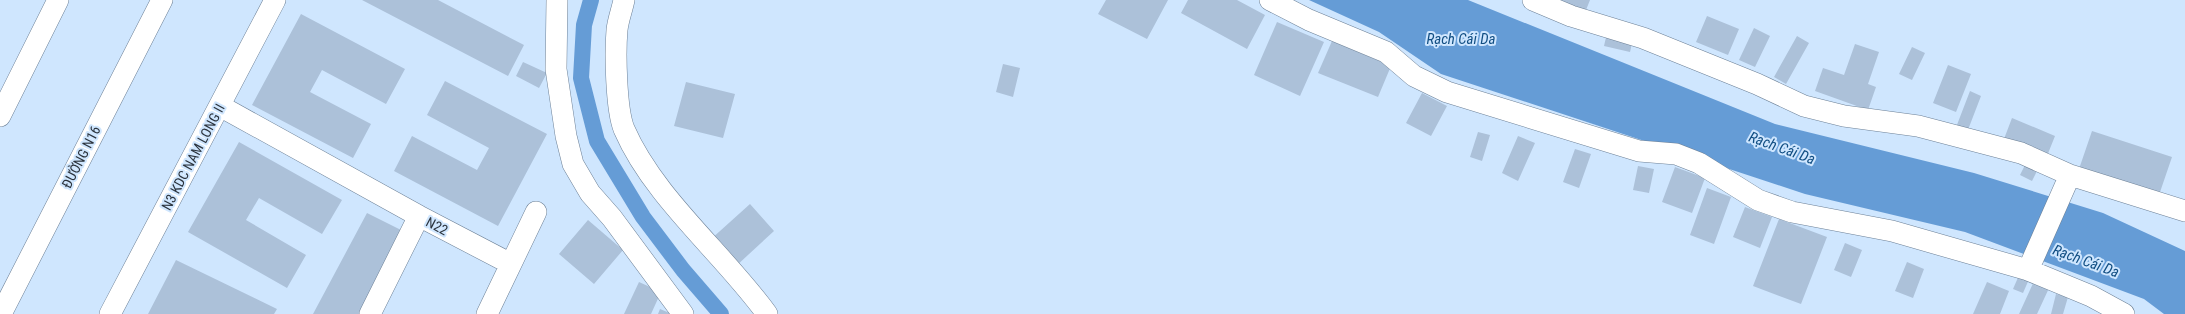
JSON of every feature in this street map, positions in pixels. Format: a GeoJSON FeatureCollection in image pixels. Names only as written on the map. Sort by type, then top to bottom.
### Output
{"type":"FeatureCollection","features":[{"type":"Feature","properties":{"kind":"street"},"geometry":{"type":"LineString","coordinates":[[0,116],[58,0]]}},
{"type":"Feature","properties":{"kind":"street","name":"ĐƯỜNG N16"},"geometry":{"type":"LineString","coordinates":[[0,314],[162,0]]}},
{"type":"Feature","properties":{"kind":"street","name":"N3 KDC NAM LONG II"},"geometry":{"type":"LineString","coordinates":[[110,314],[275,0]]}},
{"type":"Feature","properties":{"kind":"street"},"geometry":{"type":"LineString","coordinates":[[557,0],[556,68],[566,136],[573,164],[590,193],[612,218],[683,314]]}},
{"type":"Feature","properties":{"kind":"street"},"geometry":{"type":"LineString","coordinates":[[624,0],[617,29],[618,102],[624,128],[654,182],[745,284],[767,314]]}},
{"type":"Feature","properties":{"kind":"street"},"geometry":{"type":"LineString","coordinates":[[1270,0],[1310,20],[1386,52],[1414,76],[1447,92],[1639,150],[1676,154],[1700,162],[1758,200],[1792,212],[1892,231],[2028,270],[2091,296],[2124,314]]}},
{"type":"Feature","properties":{"kind":"street"},"geometry":{"type":"LineString","coordinates":[[1533,0],[1571,16],[1643,38],[1757,84],[1804,106],[1844,116],[1918,126],[2021,153],[2070,175],[2185,211]]}},
{"type":"Feature","properties":{"kind":"street"},"geometry":{"type":"LineString","coordinates":[[220,106],[419,216]]}},
{"type":"Feature","properties":{"kind":"street"},"geometry":{"type":"LineString","coordinates":[[2028,270],[2070,175]]}},
{"type":"Feature","properties":{"kind":"street"},"geometry":{"type":"LineString","coordinates":[[487,314],[536,212]]}},
{"type":"Feature","properties":{"kind":"street","name":"N22"},"geometry":{"type":"LineString","coordinates":[[370,314],[419,216],[511,264]]}},
{"type":"Feature","properties":{"kind":"water","name":"Rạch Cái Da"},"geometry":{"type":"Polygon","coordinates":[[[1309,0],[1468,0],[1775,124],[1974,173],[2103,213],[2185,251],[2185,314],[2164,314],[2144,299],[1965,232],[1805,194],[1441,74],[1379,32],[1309,0]]]}},
{"type":"Feature","properties":{"kind":"building"},"geometry":{"type":"Polygon","coordinates":[[[362,0],[438,0],[524,45],[508,76],[362,0]]]}},
{"type":"Feature","properties":{"kind":"building"},"geometry":{"type":"Polygon","coordinates":[[[1106,0],[1168,0],[1147,39],[1098,14],[1106,0]]]}},
{"type":"Feature","properties":{"kind":"building"},"geometry":{"type":"Polygon","coordinates":[[[1188,0],[1237,0],[1265,15],[1247,49],[1181,13],[1188,0]]]}},
{"type":"Feature","properties":{"kind":"building"},"geometry":{"type":"Polygon","coordinates":[[[1547,0],[1590,0],[1584,15],[1547,0]]]}},
{"type":"Feature","properties":{"kind":"building"},"geometry":{"type":"Polygon","coordinates":[[[301,14],[405,69],[386,104],[322,70],[310,92],[371,124],[353,158],[252,105],[301,14]]]}},
{"type":"Feature","properties":{"kind":"building"},"geometry":{"type":"Polygon","coordinates":[[[1707,16],[1739,29],[1728,55],[1696,42],[1707,16]]]}},
{"type":"Feature","properties":{"kind":"building"},"geometry":{"type":"Polygon","coordinates":[[[1277,22],[1324,42],[1300,96],[1254,75],[1277,22]]]}},
{"type":"Feature","properties":{"kind":"building"},"geometry":{"type":"Polygon","coordinates":[[[1754,28],[1770,36],[1755,67],[1739,60],[1754,28]]]}},
{"type":"Feature","properties":{"kind":"building"},"geometry":{"type":"Polygon","coordinates":[[[1607,33],[1633,39],[1630,52],[1604,46],[1607,33]]]}},
{"type":"Feature","properties":{"kind":"building"},"geometry":{"type":"Polygon","coordinates":[[[1797,36],[1809,43],[1786,84],[1774,77],[1797,36]]]}},
{"type":"Feature","properties":{"kind":"building"},"geometry":{"type":"Polygon","coordinates":[[[1332,41],[1391,66],[1378,97],[1318,73],[1332,41]]]}},
{"type":"Feature","properties":{"kind":"building"},"geometry":{"type":"Polygon","coordinates":[[[1855,44],[1879,52],[1868,84],[1876,87],[1868,110],[1815,91],[1823,68],[1844,75],[1855,44]]]}},
{"type":"Feature","properties":{"kind":"building"},"geometry":{"type":"Polygon","coordinates":[[[1912,47],[1925,53],[1912,80],[1899,74],[1912,47]]]}},
{"type":"Feature","properties":{"kind":"building"},"geometry":{"type":"Polygon","coordinates":[[[523,62],[547,73],[539,88],[516,76],[523,62]]]}},
{"type":"Feature","properties":{"kind":"building"},"geometry":{"type":"Polygon","coordinates":[[[1003,64],[1020,68],[1013,97],[996,92],[1003,64]]]}},
{"type":"Feature","properties":{"kind":"building"},"geometry":{"type":"Polygon","coordinates":[[[1948,65],[1971,74],[1956,112],[1933,103],[1948,65]]]}},
{"type":"Feature","properties":{"kind":"building"},"geometry":{"type":"Polygon","coordinates":[[[445,81],[547,134],[498,226],[394,171],[412,136],[477,170],[489,148],[427,115],[445,81]]]}},
{"type":"Feature","properties":{"kind":"building"},"geometry":{"type":"Polygon","coordinates":[[[686,82],[735,94],[723,138],[674,126],[686,82]]]}},
{"type":"Feature","properties":{"kind":"building"},"geometry":{"type":"Polygon","coordinates":[[[1970,91],[1981,96],[1966,135],[1955,130],[1970,91]]]}},
{"type":"Feature","properties":{"kind":"building"},"geometry":{"type":"Polygon","coordinates":[[[1422,93],[1447,106],[1431,136],[1406,123],[1422,93]]]}},
{"type":"Feature","properties":{"kind":"building"},"geometry":{"type":"Polygon","coordinates":[[[2012,118],[2055,136],[2047,156],[2004,139],[2012,118]]]}},
{"type":"Feature","properties":{"kind":"building"},"geometry":{"type":"Polygon","coordinates":[[[2092,131],[2172,157],[2159,195],[2079,169],[2092,131]]]}},
{"type":"Feature","properties":{"kind":"building"},"geometry":{"type":"Polygon","coordinates":[[[1478,132],[1490,135],[1482,161],[1470,157],[1478,132]]]}},
{"type":"Feature","properties":{"kind":"building"},"geometry":{"type":"Polygon","coordinates":[[[1518,136],[1535,143],[1518,181],[1502,173],[1518,136]]]}},
{"type":"Feature","properties":{"kind":"building"},"geometry":{"type":"Polygon","coordinates":[[[239,142],[342,200],[322,234],[259,198],[246,220],[306,255],[287,288],[188,232],[239,142]]]}},
{"type":"Feature","properties":{"kind":"building"},"geometry":{"type":"Polygon","coordinates":[[[1575,149],[1591,154],[1579,188],[1563,182],[1575,149]]]}},
{"type":"Feature","properties":{"kind":"building"},"geometry":{"type":"Polygon","coordinates":[[[2028,159],[2040,165],[2032,181],[2020,175],[2028,159]]]}},
{"type":"Feature","properties":{"kind":"building"},"geometry":{"type":"Polygon","coordinates":[[[1638,166],[1654,169],[1649,193],[1633,190],[1638,166]]]}},
{"type":"Feature","properties":{"kind":"building"},"geometry":{"type":"Polygon","coordinates":[[[1675,167],[1705,178],[1692,213],[1662,202],[1675,167]]]}},
{"type":"Feature","properties":{"kind":"building"},"geometry":{"type":"Polygon","coordinates":[[[1707,188],[1731,197],[1714,244],[1690,235],[1707,188]]]}},
{"type":"Feature","properties":{"kind":"building"},"geometry":{"type":"Polygon","coordinates":[[[750,204],[774,231],[735,267],[710,240],[750,204]]]}},
{"type":"Feature","properties":{"kind":"building"},"geometry":{"type":"Polygon","coordinates":[[[1745,207],[1772,217],[1760,248],[1733,237],[1745,207]]]}},
{"type":"Feature","properties":{"kind":"building"},"geometry":{"type":"Polygon","coordinates":[[[367,213],[403,231],[359,314],[313,314],[367,213]]]}},
{"type":"Feature","properties":{"kind":"building"},"geometry":{"type":"Polygon","coordinates":[[[1779,219],[1827,237],[1801,304],[1753,286],[1779,219]]]}},
{"type":"Feature","properties":{"kind":"building"},"geometry":{"type":"Polygon","coordinates":[[[588,220],[623,250],[594,284],[559,254],[588,220]]]}},
{"type":"Feature","properties":{"kind":"building"},"geometry":{"type":"Polygon","coordinates":[[[1845,243],[1862,250],[1851,277],[1834,270],[1845,243]]]}},
{"type":"Feature","properties":{"kind":"building"},"geometry":{"type":"Polygon","coordinates":[[[176,260],[277,309],[274,314],[148,314],[176,260]]]}},
{"type":"Feature","properties":{"kind":"building"},"geometry":{"type":"Polygon","coordinates":[[[1907,262],[1924,269],[1913,298],[1895,291],[1907,262]]]}},
{"type":"Feature","properties":{"kind":"building"},"geometry":{"type":"Polygon","coordinates":[[[2020,273],[2030,277],[2023,293],[2013,289],[2020,273]]]}},
{"type":"Feature","properties":{"kind":"building"},"geometry":{"type":"Polygon","coordinates":[[[2035,279],[2050,286],[2037,314],[2019,314],[2035,279]]]}},
{"type":"Feature","properties":{"kind":"building"},"geometry":{"type":"Polygon","coordinates":[[[639,282],[661,292],[651,314],[624,314],[639,282]]]}},
{"type":"Feature","properties":{"kind":"building"},"geometry":{"type":"Polygon","coordinates":[[[1987,282],[2009,291],[2000,314],[1973,314],[1987,282]]]}},
{"type":"Feature","properties":{"kind":"building"},"geometry":{"type":"Polygon","coordinates":[[[2056,294],[2068,297],[2063,314],[2051,314],[2056,294]]]}},
{"type":"Feature","properties":{"kind":"building"},"geometry":{"type":"Polygon","coordinates":[[[660,309],[672,314],[658,314],[660,309]]]}},
{"type":"Feature","properties":{"kind":"waterway"},"geometry":{"type":"LineString","coordinates":[[591,0],[584,25],[581,78],[597,141],[643,217],[683,270],[721,314]]}}]}
